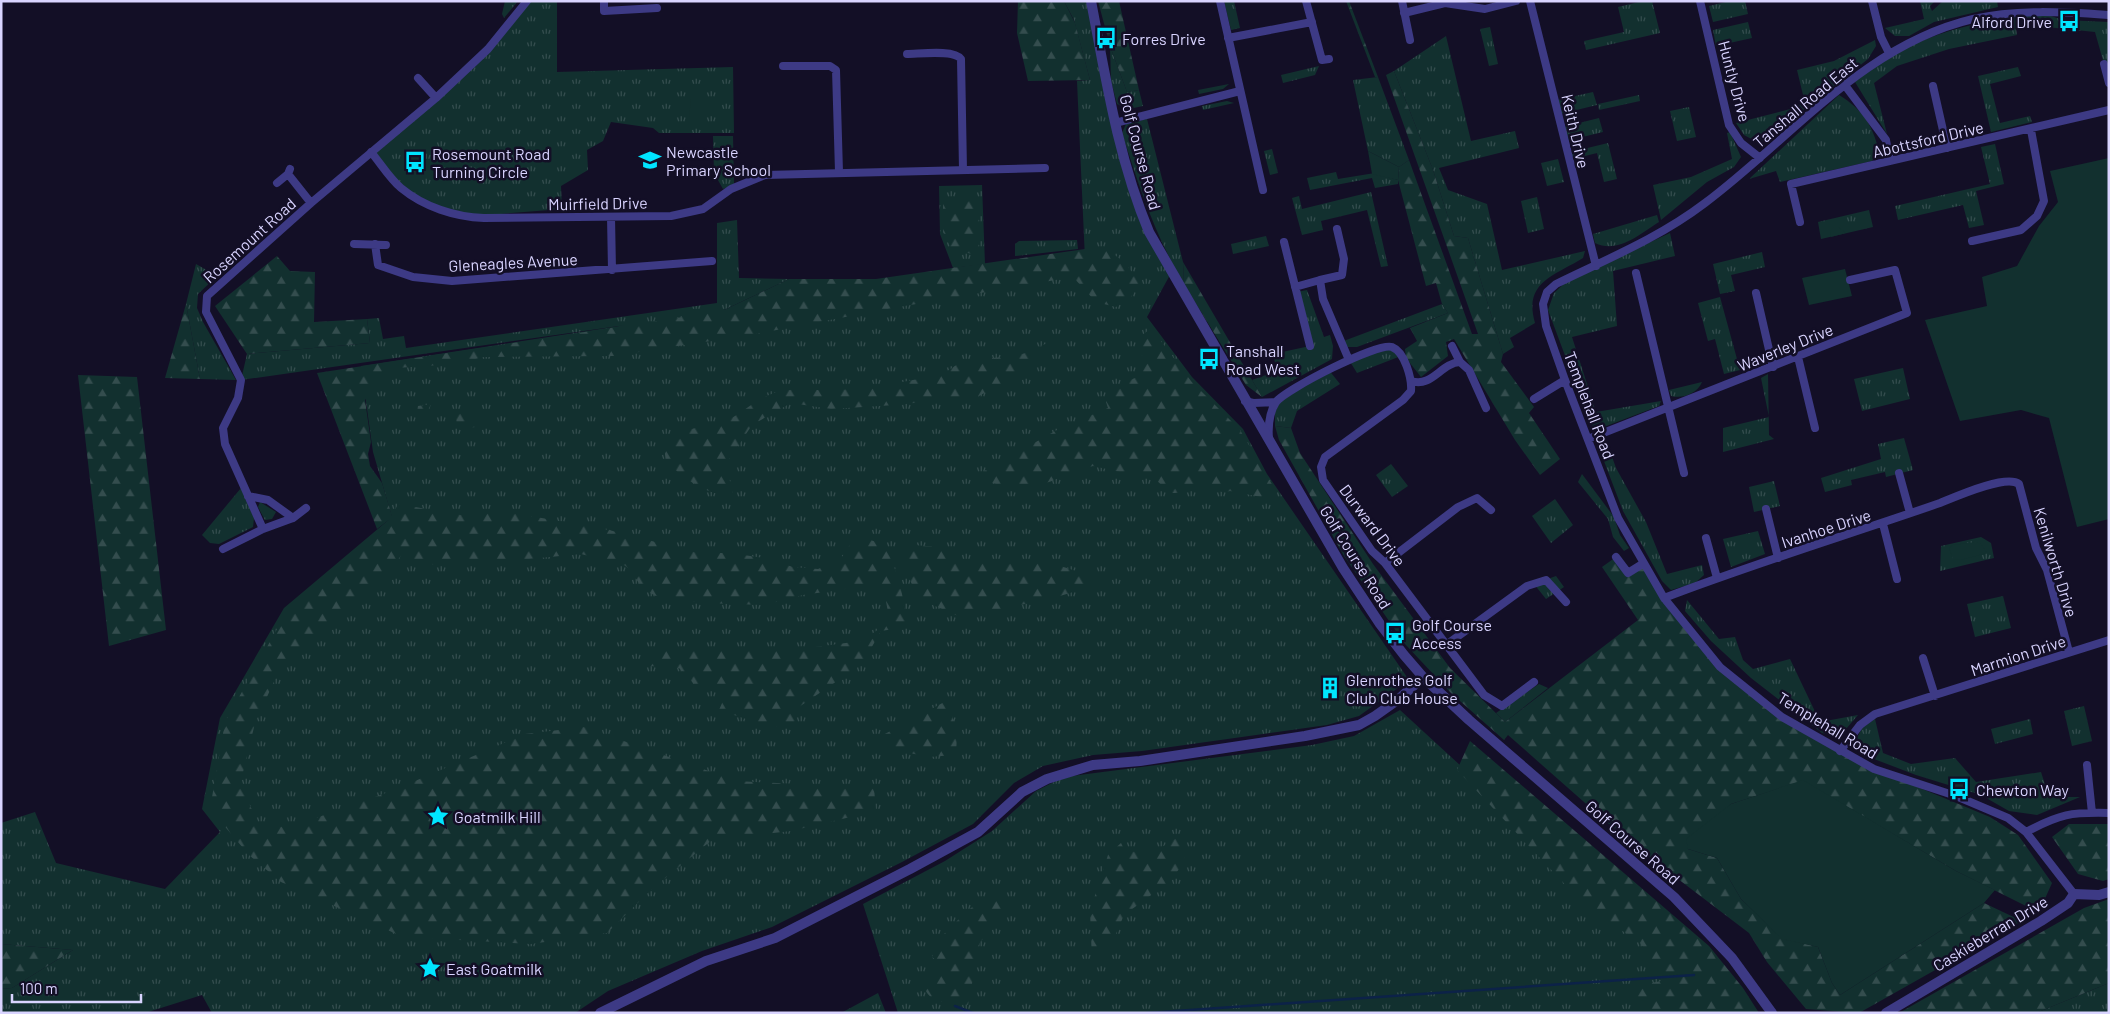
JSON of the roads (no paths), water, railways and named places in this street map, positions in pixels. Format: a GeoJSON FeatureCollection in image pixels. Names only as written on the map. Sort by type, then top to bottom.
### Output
{"type":"FeatureCollection","features":[{"type":"Feature","properties":{"kind":"street","name":"Rosemount Road"},"geometry":{"type":"LineString","coordinates":[[248,496],[225,444],[223,432],[225,423],[238,398],[242,380],[206,312],[207,296],[311,203],[436,98],[488,49],[527,1]]}},
{"type":"Feature","properties":{"kind":"street"},"geometry":{"type":"LineString","coordinates":[[604,1],[604,11],[658,8]]}},
{"type":"Feature","properties":{"kind":"street","name":"Golf Course Road"},"geometry":{"type":"LineString","coordinates":[[1091,1],[1115,123],[1135,200],[1148,232],[1245,401],[1362,598],[1423,677],[1528,772],[1674,897],[1732,958],[1772,1013]]}},
{"type":"Feature","properties":{"kind":"street"},"geometry":{"type":"LineString","coordinates":[[1220,1],[1263,190]]}},
{"type":"Feature","properties":{"kind":"street"},"geometry":{"type":"LineString","coordinates":[[1306,1],[1322,60],[1329,59]]}},
{"type":"Feature","properties":{"kind":"street"},"geometry":{"type":"LineString","coordinates":[[1402,1],[1410,40]]}},
{"type":"Feature","properties":{"kind":"street"},"geometry":{"type":"LineString","coordinates":[[1404,13],[1444,3],[1485,9],[1516,1]]}},
{"type":"Feature","properties":{"kind":"street","name":"Keith Drive"},"geometry":{"type":"LineString","coordinates":[[1530,1],[1596,266]]}},
{"type":"Feature","properties":{"kind":"street","name":"Huntly Drive"},"geometry":{"type":"LineString","coordinates":[[1700,1],[1729,125],[1741,143],[1760,158]]}},
{"type":"Feature","properties":{"kind":"street"},"geometry":{"type":"LineString","coordinates":[[1872,1],[1881,37],[1889,53]]}},
{"type":"Feature","properties":{"kind":"street"},"geometry":{"type":"LineString","coordinates":[[2039,1],[2042,11]]}},
{"type":"Feature","properties":{"kind":"street","name":"Tanshall Road East"},"geometry":{"type":"LineString","coordinates":[[1547,292],[1556,284],[1664,231],[1704,204],[1760,158],[1844,84],[1889,53],[1925,36],[1974,19],[2042,11],[2109,15]]}},
{"type":"Feature","properties":{"kind":"street"},"geometry":{"type":"LineString","coordinates":[[1228,38],[1312,22]]}},
{"type":"Feature","properties":{"kind":"street"},"geometry":{"type":"LineString","coordinates":[[907,54],[951,53],[962,59],[963,170]]}},
{"type":"Feature","properties":{"kind":"street"},"geometry":{"type":"LineString","coordinates":[[2104,64],[2109,83]]}},
{"type":"Feature","properties":{"kind":"street"},"geometry":{"type":"LineString","coordinates":[[783,66],[830,66],[836,70],[839,172]]}},
{"type":"Feature","properties":{"kind":"street"},"geometry":{"type":"LineString","coordinates":[[418,78],[436,98]]}},
{"type":"Feature","properties":{"kind":"street"},"geometry":{"type":"LineString","coordinates":[[1844,84],[1886,140],[1890,161]]}},
{"type":"Feature","properties":{"kind":"street"},"geometry":{"type":"LineString","coordinates":[[1933,86],[1948,148]]}},
{"type":"Feature","properties":{"kind":"street"},"geometry":{"type":"LineString","coordinates":[[1115,123],[1240,91]]}},
{"type":"Feature","properties":{"kind":"street","name":"Abottsford Drive"},"geometry":{"type":"LineString","coordinates":[[1800,222],[1791,184],[2031,130],[2109,110]]}},
{"type":"Feature","properties":{"kind":"street"},"geometry":{"type":"LineString","coordinates":[[1972,241],[2021,230],[2037,216],[2044,202],[2031,130]]}},
{"type":"Feature","properties":{"kind":"street","name":"Muirfield Drive"},"geometry":{"type":"LineString","coordinates":[[371,152],[401,187],[427,204],[463,217],[671,216],[703,209],[731,189],[765,175],[1045,168]]}},
{"type":"Feature","properties":{"kind":"street","name":"Rosemount Road"},"geometry":{"type":"LineString","coordinates":[[277,183],[289,172],[311,203]]}},
{"type":"Feature","properties":{"kind":"street"},"geometry":{"type":"LineString","coordinates":[[612,217],[612,270]]}},
{"type":"Feature","properties":{"kind":"street"},"geometry":{"type":"LineString","coordinates":[[1295,287],[1342,275],[1344,259],[1336,229]]}},
{"type":"Feature","properties":{"kind":"street"},"geometry":{"type":"LineString","coordinates":[[1284,242],[1310,346]]}},
{"type":"Feature","properties":{"kind":"street"},"geometry":{"type":"LineString","coordinates":[[354,244],[386,245]]}},
{"type":"Feature","properties":{"kind":"street","name":"Gleneagles Avenue"},"geometry":{"type":"LineString","coordinates":[[375,244],[378,265],[413,277],[452,281],[712,261]]}},
{"type":"Feature","properties":{"kind":"street","name":"Waverley Drive"},"geometry":{"type":"LineString","coordinates":[[1588,439],[1907,313],[1896,270],[1850,280]]}},
{"type":"Feature","properties":{"kind":"street"},"geometry":{"type":"LineString","coordinates":[[1636,273],[1684,473]]}},
{"type":"Feature","properties":{"kind":"street"},"geometry":{"type":"LineString","coordinates":[[1320,280],[1323,299],[1349,360]]}},
{"type":"Feature","properties":{"kind":"street","name":"Templehall Road"},"geometry":{"type":"LineString","coordinates":[[1547,292],[1542,309],[1565,380],[1618,518],[1664,598],[1720,666],[1782,717],[1874,769],[1956,796],[2008,818],[2026,832],[2074,894]]}},
{"type":"Feature","properties":{"kind":"street"},"geometry":{"type":"LineString","coordinates":[[1756,293],[1773,367]]}},
{"type":"Feature","properties":{"kind":"street"},"geometry":{"type":"LineString","coordinates":[[1270,443],[1269,421],[1276,402],[1296,387],[1349,360],[1391,346],[1401,356],[1411,382],[1426,382],[1450,365],[1460,362]]}},
{"type":"Feature","properties":{"kind":"street"},"geometry":{"type":"LineString","coordinates":[[1452,346],[1460,362],[1469,370],[1486,408]]}},
{"type":"Feature","properties":{"kind":"street"},"geometry":{"type":"LineString","coordinates":[[1798,357],[1815,428]]}},
{"type":"Feature","properties":{"kind":"street"},"geometry":{"type":"LineString","coordinates":[[1534,399],[1565,380]]}},
{"type":"Feature","properties":{"kind":"street","name":"Durward Drive"},"geometry":{"type":"LineString","coordinates":[[1411,382],[1411,391],[1408,396],[1331,452],[1321,467],[1323,480],[1372,551],[1484,695],[1502,706],[1534,682]]}},
{"type":"Feature","properties":{"kind":"street"},"geometry":{"type":"LineString","coordinates":[[1245,401],[1253,403],[1276,402]]}},
{"type":"Feature","properties":{"kind":"street"},"geometry":{"type":"LineString","coordinates":[[1899,474],[1910,513]]}},
{"type":"Feature","properties":{"kind":"street","name":"Ivanhoe Drive"},"geometry":{"type":"LineString","coordinates":[[1664,598],[1717,578],[1883,524],[1985,487],[2007,480],[2015,480]]}},
{"type":"Feature","properties":{"kind":"street","name":"Kenilworth Drive"},"geometry":{"type":"LineString","coordinates":[[2015,480],[2018,484],[2036,548],[2047,570],[2069,652]]}},
{"type":"Feature","properties":{"kind":"street"},"geometry":{"type":"LineString","coordinates":[[248,496],[268,500],[293,518]]}},
{"type":"Feature","properties":{"kind":"street"},"geometry":{"type":"LineString","coordinates":[[248,496],[262,529]]}},
{"type":"Feature","properties":{"kind":"street"},"geometry":{"type":"LineString","coordinates":[[1384,564],[1458,507],[1477,498],[1491,510]]}},
{"type":"Feature","properties":{"kind":"street"},"geometry":{"type":"LineString","coordinates":[[223,549],[262,529],[293,518],[306,508]]}},
{"type":"Feature","properties":{"kind":"street","name":"Ivanhoe Drive"},"geometry":{"type":"LineString","coordinates":[[1766,509],[1778,558]]}},
{"type":"Feature","properties":{"kind":"street","name":"Ivanhoe Drive"},"geometry":{"type":"LineString","coordinates":[[1883,524],[1897,579]]}},
{"type":"Feature","properties":{"kind":"street"},"geometry":{"type":"LineString","coordinates":[[1706,538],[1717,578]]}},
{"type":"Feature","properties":{"kind":"street"},"geometry":{"type":"LineString","coordinates":[[1616,558],[1628,573],[1644,564]]}},
{"type":"Feature","properties":{"kind":"street"},"geometry":{"type":"LineString","coordinates":[[1446,645],[1527,586],[1546,580],[1566,602]]}},
{"type":"Feature","properties":{"kind":"street","name":"Marmion Drive"},"geometry":{"type":"LineString","coordinates":[[1840,751],[1860,725],[1876,714],[2109,640]]}},
{"type":"Feature","properties":{"kind":"street"},"geometry":{"type":"LineString","coordinates":[[1923,658],[1935,696]]}},
{"type":"Feature","properties":{"kind":"street"},"geometry":{"type":"LineString","coordinates":[[600,1013],[706,961],[775,938],[910,869],[978,832],[1022,792],[1047,779],[1093,765],[1140,761],[1305,736],[1358,725],[1400,699],[1423,677]]}},
{"type":"Feature","properties":{"kind":"street"},"geometry":{"type":"LineString","coordinates":[[2086,765],[2092,813]]}},
{"type":"Feature","properties":{"kind":"street"},"geometry":{"type":"LineString","coordinates":[[2026,832],[2056,816],[2109,813]]}},
{"type":"Feature","properties":{"kind":"street"},"geometry":{"type":"LineString","coordinates":[[2074,894],[2100,895],[2109,892]]}},
{"type":"Feature","properties":{"kind":"street","name":"Caskieberran Drive"},"geometry":{"type":"LineString","coordinates":[[1886,1013],[2041,921],[2068,903],[2074,894]]}},
{"type":"Feature","properties":{"kind":"waterway"},"geometry":{"type":"LineString","coordinates":[[1147,1013],[1694,975]]}},
{"type":"Feature","properties":{"kind":"waterway"},"geometry":{"type":"LineString","coordinates":[[955,1006],[973,1013]]}},
{"type":"Feature","properties":{"kind":"place","name":"Alford Drive"},"geometry":{"type":"Point","coordinates":[2069,21]}},
{"type":"Feature","properties":{"kind":"place","name":"Forres Drive"},"geometry":{"type":"Point","coordinates":[1106,38]}},
{"type":"Feature","properties":{"kind":"place","name":"Newcastle Primary School"},"geometry":{"type":"Point","coordinates":[650,160]}},
{"type":"Feature","properties":{"kind":"place","name":"Rosemount Road Turning Circle"},"geometry":{"type":"Point","coordinates":[415,162]}},
{"type":"Feature","properties":{"kind":"place","name":"Tanshall Road West"},"geometry":{"type":"Point","coordinates":[1209,359]}},
{"type":"Feature","properties":{"kind":"place","name":"Golf Course Access"},"geometry":{"type":"Point","coordinates":[1395,633]}},
{"type":"Feature","properties":{"kind":"place","name":"Glenrothes Golf Club Club House"},"geometry":{"type":"Point","coordinates":[1330,688]}},
{"type":"Feature","properties":{"kind":"place","name":"Chewton Way"},"geometry":{"type":"Point","coordinates":[1959,789]}},
{"type":"Feature","properties":{"kind":"place","name":"Goatmilk Hill"},"geometry":{"type":"Point","coordinates":[438,816]}},
{"type":"Feature","properties":{"kind":"place","name":"East Goatmilk"},"geometry":{"type":"Point","coordinates":[430,968]}}]}
